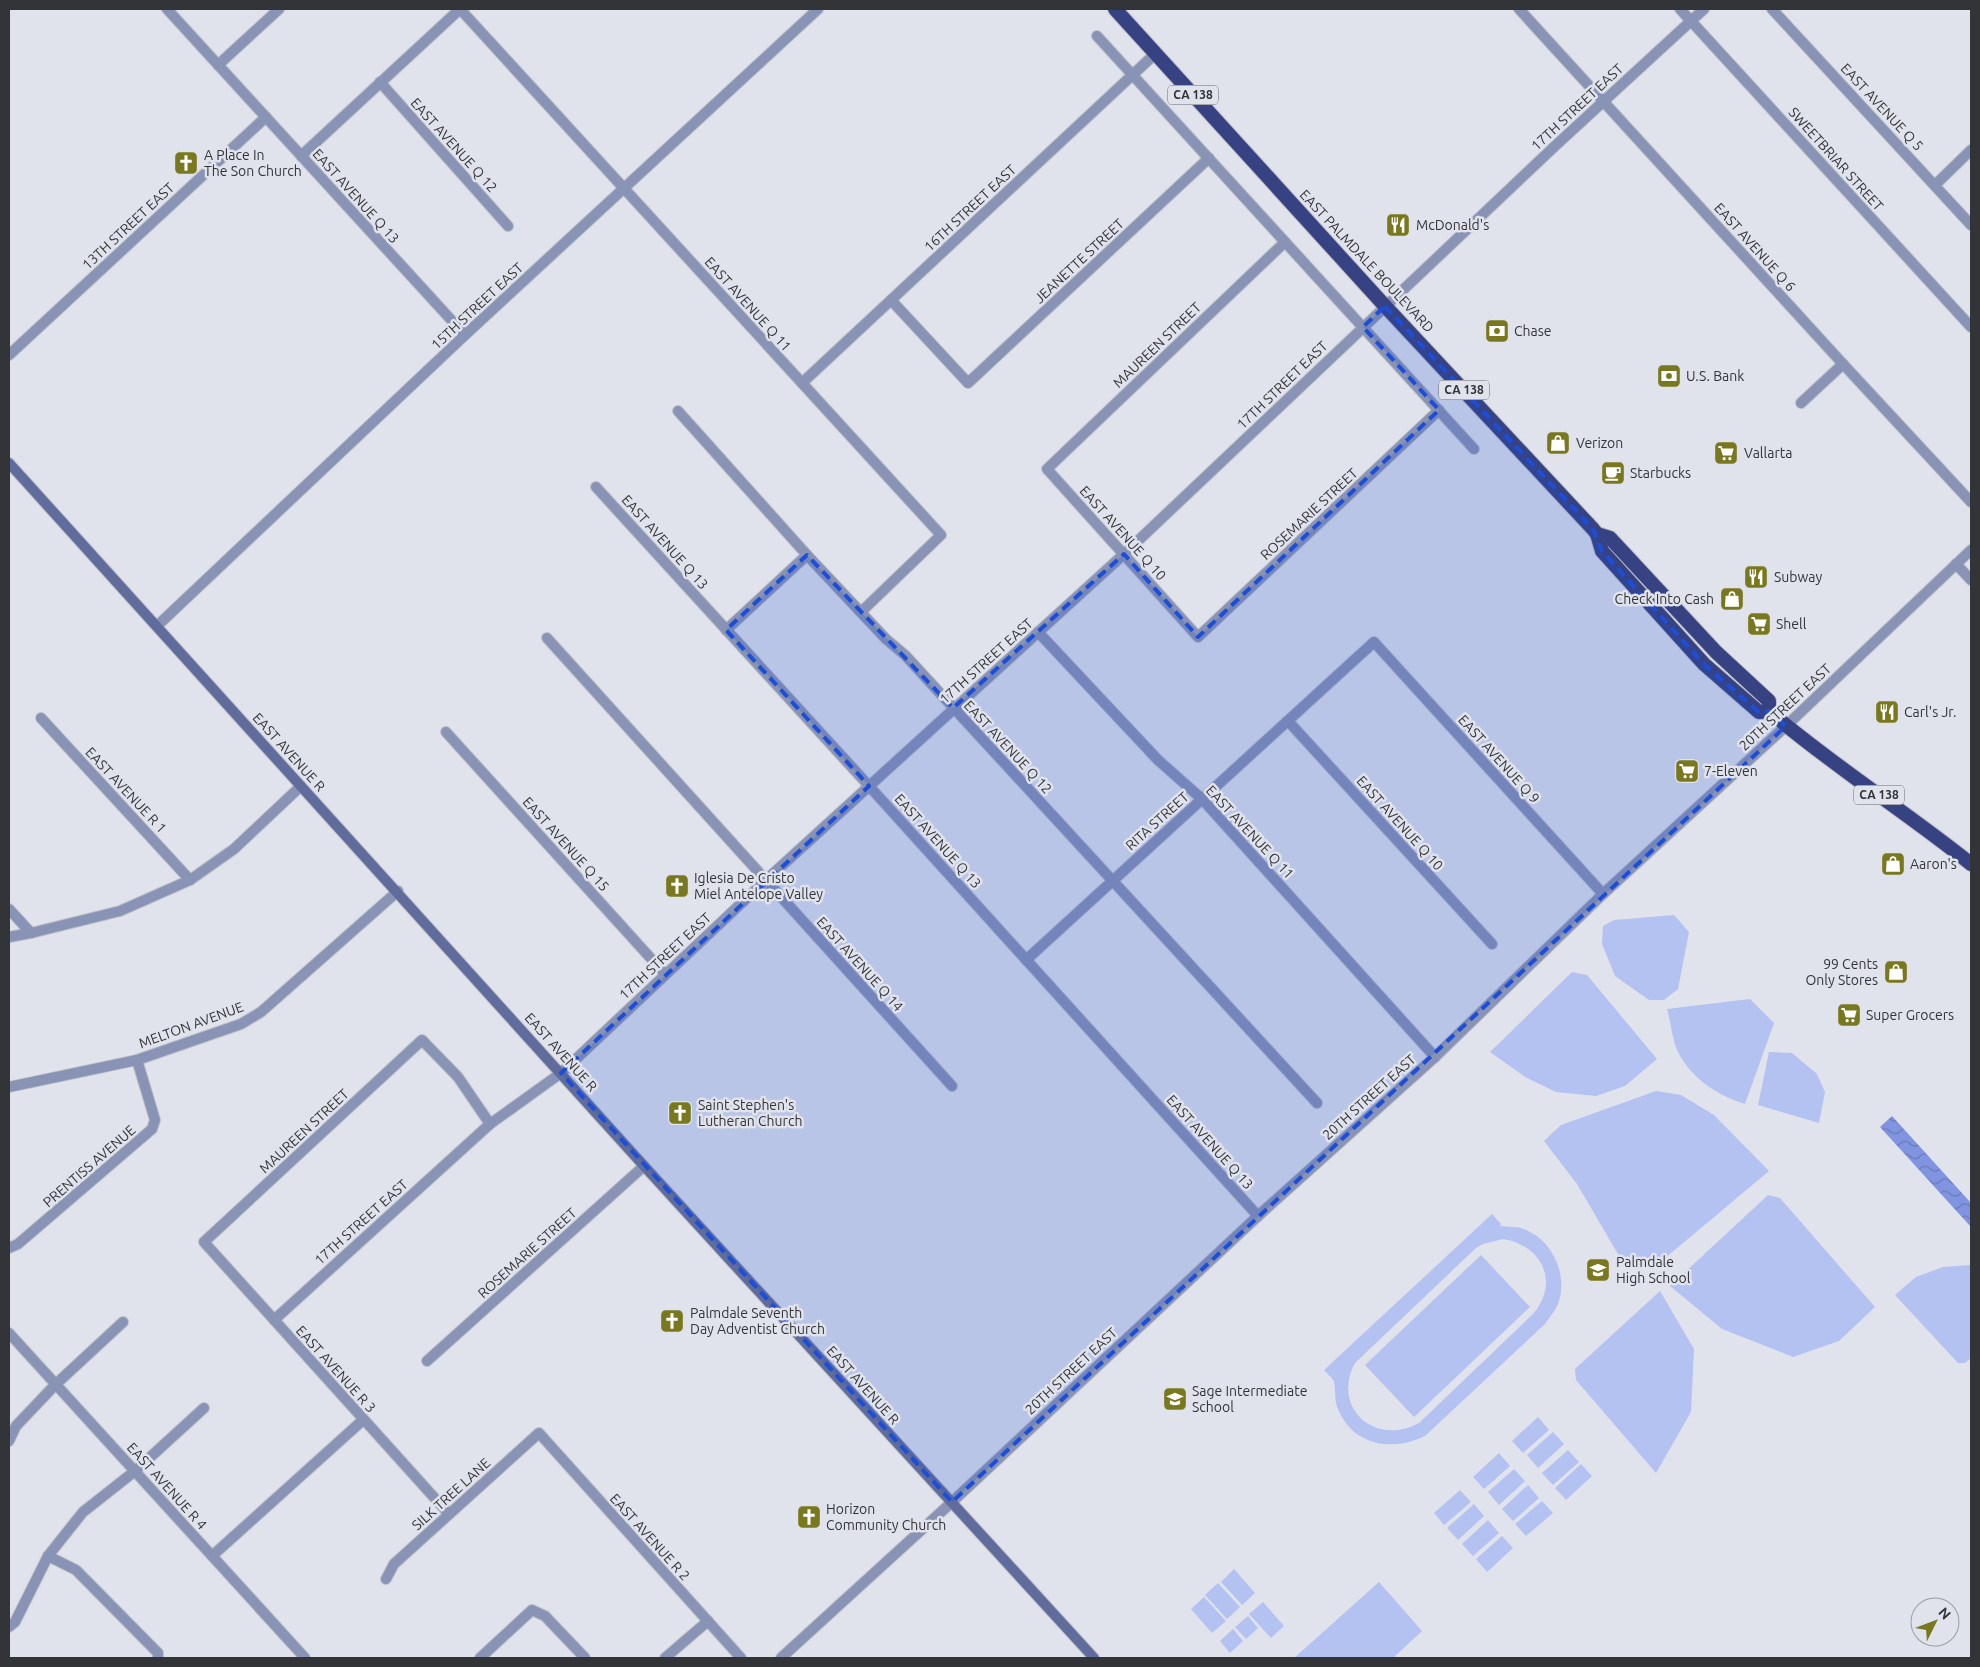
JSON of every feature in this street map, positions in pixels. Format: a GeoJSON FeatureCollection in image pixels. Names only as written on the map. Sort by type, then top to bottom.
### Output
{"type":"FeatureCollection","features":[{"type":"Feature","properties":{"kind":"highway","name":"EAST PALMDALE BOULEVARD"},"geometry":{"type":"LineString","coordinates":[[1114,9],[1385,306],[1597,534],[1602,551],[1704,664],[1759,712],[1769,710]]}},
{"type":"Feature","properties":{"kind":"highway","name":"EAST PALMDALE BOULEVARD"},"geometry":{"type":"LineString","coordinates":[[1597,534],[1610,538],[1716,652],[1768,701],[1769,710],[1786,726],[1971,864]]}},
{"type":"Feature","properties":{"kind":"highway"},"geometry":{"type":"LineString","coordinates":[[1622,574],[1628,573],[1676,617],[1684,618]]}},
{"type":"Feature","properties":{"kind":"main road","name":"EAST AVENUE R"},"geometry":{"type":"LineString","coordinates":[[9,463],[398,891],[644,1166],[1094,1658]]}},
{"type":"Feature","properties":{"kind":"street","name":"EAST AVENUE Q 13"},"geometry":{"type":"LineString","coordinates":[[167,9],[465,335]]}},
{"type":"Feature","properties":{"kind":"street"},"geometry":{"type":"LineString","coordinates":[[218,65],[279,9]]}},
{"type":"Feature","properties":{"kind":"street"},"geometry":{"type":"LineString","coordinates":[[301,156],[460,9]]}},
{"type":"Feature","properties":{"kind":"street","name":"EAST AVENUE Q 11"},"geometry":{"type":"LineString","coordinates":[[460,9],[941,535],[861,612]]}},
{"type":"Feature","properties":{"kind":"street","name":"15TH STREET EAST"},"geometry":{"type":"LineString","coordinates":[[157,626],[465,335],[818,9]]}},
{"type":"Feature","properties":{"kind":"street","name":"EAST AVENUE Q 6"},"geometry":{"type":"LineString","coordinates":[[1519,9],[1971,502]]}},
{"type":"Feature","properties":{"kind":"street","name":"SWEETBRIAR STREET"},"geometry":{"type":"LineString","coordinates":[[1680,9],[1971,327]]}},
{"type":"Feature","properties":{"kind":"street","name":"17TH STREET EAST"},"geometry":{"type":"LineString","coordinates":[[274,1320],[490,1124],[561,1072],[766,880],[1124,554],[1385,306],[1704,9]]}},
{"type":"Feature","properties":{"kind":"street","name":"EAST AVENUE Q 5"},"geometry":{"type":"LineString","coordinates":[[1772,9],[1971,224]]}},
{"type":"Feature","properties":{"kind":"street"},"geometry":{"type":"LineString","coordinates":[[1097,36],[1474,449]]}},
{"type":"Feature","properties":{"kind":"street","name":"16TH STREET EAST"},"geometry":{"type":"LineString","coordinates":[[802,383],[1156,53]]}},
{"type":"Feature","properties":{"kind":"street","name":"EAST AVENUE Q 12"},"geometry":{"type":"LineString","coordinates":[[380,82],[508,226]]}},
{"type":"Feature","properties":{"kind":"street","name":"13TH STREET EAST"},"geometry":{"type":"LineString","coordinates":[[9,355],[266,117]]}},
{"type":"Feature","properties":{"kind":"street"},"geometry":{"type":"LineString","coordinates":[[1935,185],[1971,150]]}},
{"type":"Feature","properties":{"kind":"street","name":"JEANETTE STREET"},"geometry":{"type":"LineString","coordinates":[[891,300],[968,384],[1209,158]]}},
{"type":"Feature","properties":{"kind":"street","name":"MAUREEN STREET"},"geometry":{"type":"LineString","coordinates":[[1047,469],[1285,242]]}},
{"type":"Feature","properties":{"kind":"street"},"geometry":{"type":"LineString","coordinates":[[1801,403],[1843,364]]}},
{"type":"Feature","properties":{"kind":"street","name":"ROSEMARIE STREET"},"geometry":{"type":"LineString","coordinates":[[1198,637],[1439,410]]}},
{"type":"Feature","properties":{"kind":"street","name":"EAST AVENUE Q 12"},"geometry":{"type":"LineString","coordinates":[[678,411],[807,555],[905,655],[1317,1104]]}},
{"type":"Feature","properties":{"kind":"street","name":"EAST AVENUE Q 10"},"geometry":{"type":"LineString","coordinates":[[1047,469],[1198,637]]}},
{"type":"Feature","properties":{"kind":"street","name":"EAST AVENUE Q 13"},"geometry":{"type":"LineString","coordinates":[[596,487],[1258,1216]]}},
{"type":"Feature","properties":{"kind":"street","name":"20TH STREET EAST"},"geometry":{"type":"LineString","coordinates":[[781,1658],[952,1502],[1258,1216],[1434,1057],[1603,894],[1786,726],[1971,550]]}},
{"type":"Feature","properties":{"kind":"street"},"geometry":{"type":"LineString","coordinates":[[726,630],[807,555]]}},
{"type":"Feature","properties":{"kind":"street"},"geometry":{"type":"LineString","coordinates":[[1956,564],[1971,580]]}},
{"type":"Feature","properties":{"kind":"street","name":"EAST AVENUE Q 11"},"geometry":{"type":"LineString","coordinates":[[1038,632],[1158,760],[1202,799],[1434,1057]]}},
{"type":"Feature","properties":{"kind":"street","name":"EAST AVENUE Q 14"},"geometry":{"type":"LineString","coordinates":[[547,638],[952,1086]]}},
{"type":"Feature","properties":{"kind":"street","name":"RITA STREET"},"geometry":{"type":"LineString","coordinates":[[1026,960],[1374,642]]}},
{"type":"Feature","properties":{"kind":"street","name":"EAST AVENUE Q 9"},"geometry":{"type":"LineString","coordinates":[[1374,642],[1603,894]]}},
{"type":"Feature","properties":{"kind":"street","name":"EAST AVENUE R 1"},"geometry":{"type":"LineString","coordinates":[[41,718],[190,880]]}},
{"type":"Feature","properties":{"kind":"street","name":"EAST AVENUE Q 10"},"geometry":{"type":"LineString","coordinates":[[1288,721],[1492,944]]}},
{"type":"Feature","properties":{"kind":"street","name":"EAST AVENUE Q 15"},"geometry":{"type":"LineString","coordinates":[[446,732],[665,974]]}},
{"type":"Feature","properties":{"kind":"street"},"geometry":{"type":"LineString","coordinates":[[9,937],[120,911],[190,880],[234,848],[301,786]]}},
{"type":"Feature","properties":{"kind":"street","name":"MELTON AVENUE"},"geometry":{"type":"LineString","coordinates":[[9,1087],[137,1060],[240,1024],[261,1012],[398,891]]}},
{"type":"Feature","properties":{"kind":"street"},"geometry":{"type":"LineString","coordinates":[[9,909],[31,933]]}},
{"type":"Feature","properties":{"kind":"street","name":"MAUREEN STREET"},"geometry":{"type":"LineString","coordinates":[[204,1242],[422,1040],[458,1077],[490,1124]]}},
{"type":"Feature","properties":{"kind":"street","name":"PRENTISS AVENUE"},"geometry":{"type":"LineString","coordinates":[[9,1248],[18,1244],[152,1129],[155,1120],[137,1060]]}},
{"type":"Feature","properties":{"kind":"street","name":"ROSEMARIE STREET"},"geometry":{"type":"LineString","coordinates":[[427,1361],[644,1166]]}},
{"type":"Feature","properties":{"kind":"street","name":"EAST AVENUE R 3"},"geometry":{"type":"LineString","coordinates":[[204,1242],[449,1514]]}},
{"type":"Feature","properties":{"kind":"street"},"geometry":{"type":"LineString","coordinates":[[9,1441],[16,1426],[55,1385],[123,1322]]}},
{"type":"Feature","properties":{"kind":"street","name":"EAST AVENUE R 4"},"geometry":{"type":"LineString","coordinates":[[9,1333],[305,1658]]}},
{"type":"Feature","properties":{"kind":"street"},"geometry":{"type":"LineString","coordinates":[[9,1628],[15,1622],[48,1556],[83,1512],[135,1471],[204,1408]]}},
{"type":"Feature","properties":{"kind":"street"},"geometry":{"type":"LineString","coordinates":[[212,1556],[363,1420]]}},
{"type":"Feature","properties":{"kind":"street","name":"SILK TREE LANE"},"geometry":{"type":"LineString","coordinates":[[386,1579],[394,1564],[539,1433]]}},
{"type":"Feature","properties":{"kind":"street","name":"EAST AVENUE R 2"},"geometry":{"type":"LineString","coordinates":[[539,1433],[741,1658]]}},
{"type":"Feature","properties":{"kind":"street"},"geometry":{"type":"LineString","coordinates":[[48,1556],[76,1570],[158,1653],[158,1658]]}},
{"type":"Feature","properties":{"kind":"street"},"geometry":{"type":"LineString","coordinates":[[480,1658],[532,1610],[545,1616],[585,1658]]}},
{"type":"Feature","properties":{"kind":"street"},"geometry":{"type":"LineString","coordinates":[[664,1658],[708,1621]]}},
{"type":"Feature","properties":{"kind":"highlighted area"},"geometry":{"type":"Polygon","coordinates":[[[1385,306],[1593,529],[1602,551],[1704,664],[1759,712],[1769,711],[1786,726],[952,1502],[561,1073],[869,786],[726,630],[807,555],[953,708],[1124,554],[1198,637],[1439,410],[1363,327],[1385,306]]]}},
{"type":"Feature","properties":{"kind":"shaded area"},"geometry":{"type":"Polygon","coordinates":[[[1674,915],[1689,932],[1678,989],[1664,1000],[1649,1000],[1615,976],[1602,944],[1603,926],[1614,920],[1674,915]]]}},
{"type":"Feature","properties":{"kind":"shaded area"},"geometry":{"type":"Polygon","coordinates":[[[1572,972],[1587,975],[1657,1059],[1625,1086],[1596,1096],[1556,1092],[1525,1077],[1490,1052],[1572,972]]]}},
{"type":"Feature","properties":{"kind":"shaded area"},"geometry":{"type":"Polygon","coordinates":[[[1750,999],[1774,1023],[1745,1104],[1715,1091],[1690,1070],[1676,1047],[1667,1009],[1750,999]]]}},
{"type":"Feature","properties":{"kind":"shaded area"},"geometry":{"type":"Polygon","coordinates":[[[1769,1052],[1792,1053],[1817,1074],[1825,1092],[1819,1123],[1758,1105],[1769,1052]]]}},
{"type":"Feature","properties":{"kind":"shaded area"},"geometry":{"type":"Polygon","coordinates":[[[1656,1091],[1681,1095],[1714,1115],[1769,1171],[1652,1269],[1625,1266],[1577,1184],[1544,1141],[1561,1125],[1656,1091]]]}},
{"type":"Feature","properties":{"kind":"shaded area"},"geometry":{"type":"Polygon","coordinates":[[[1768,1195],[1780,1198],[1875,1307],[1839,1341],[1793,1357],[1722,1329],[1670,1286],[1768,1195]]]}},
{"type":"Feature","properties":{"kind":"shaded area"},"geometry":{"type":"Polygon","coordinates":[[[1492,1214],[1501,1224],[1500,1226],[1527,1230],[1538,1237],[1552,1253],[1560,1271],[1561,1281],[1559,1301],[1553,1313],[1545,1324],[1425,1436],[1400,1444],[1387,1444],[1363,1438],[1353,1431],[1338,1409],[1335,1385],[1324,1370],[1492,1214]],[[1503,1239],[1483,1244],[1476,1248],[1355,1363],[1349,1379],[1349,1395],[1353,1408],[1361,1419],[1373,1426],[1387,1430],[1403,1429],[1419,1423],[1534,1313],[1542,1301],[1546,1277],[1536,1257],[1528,1249],[1503,1239]]]}},
{"type":"Feature","properties":{"kind":"shaded area"},"geometry":{"type":"Polygon","coordinates":[[[1481,1255],[1530,1307],[1414,1417],[1365,1365],[1481,1255]]]}},
{"type":"Feature","properties":{"kind":"shaded area"},"geometry":{"type":"Polygon","coordinates":[[[1971,1265],[1971,1358],[1965,1363],[1958,1363],[1895,1295],[1916,1277],[1943,1267],[1971,1265]]]}},
{"type":"Feature","properties":{"kind":"shaded area"},"geometry":{"type":"Polygon","coordinates":[[[1660,1291],[1694,1349],[1691,1412],[1656,1473],[1576,1380],[1575,1369],[1660,1291]]]}},
{"type":"Feature","properties":{"kind":"shaded area"},"geometry":{"type":"Polygon","coordinates":[[[1538,1417],[1549,1430],[1523,1453],[1512,1441],[1538,1417]]]}},
{"type":"Feature","properties":{"kind":"shaded area"},"geometry":{"type":"Polygon","coordinates":[[[1553,1432],[1564,1444],[1538,1468],[1527,1455],[1553,1432]]]}},
{"type":"Feature","properties":{"kind":"shaded area"},"geometry":{"type":"Polygon","coordinates":[[[1568,1450],[1579,1462],[1553,1485],[1542,1473],[1568,1450]]]}},
{"type":"Feature","properties":{"kind":"shaded area"},"geometry":{"type":"Polygon","coordinates":[[[1499,1453],[1510,1466],[1484,1489],[1473,1477],[1499,1453]]]}},
{"type":"Feature","properties":{"kind":"shaded area"},"geometry":{"type":"Polygon","coordinates":[[[1581,1464],[1592,1476],[1566,1500],[1555,1488],[1581,1464]]]}},
{"type":"Feature","properties":{"kind":"shaded area"},"geometry":{"type":"Polygon","coordinates":[[[1514,1469],[1525,1481],[1499,1505],[1488,1492],[1514,1469]]]}},
{"type":"Feature","properties":{"kind":"shaded area"},"geometry":{"type":"Polygon","coordinates":[[[1528,1485],[1539,1498],[1513,1521],[1502,1509],[1528,1485]]]}},
{"type":"Feature","properties":{"kind":"shaded area"},"geometry":{"type":"Polygon","coordinates":[[[1460,1490],[1471,1502],[1444,1525],[1434,1513],[1460,1490]]]}},
{"type":"Feature","properties":{"kind":"shaded area"},"geometry":{"type":"Polygon","coordinates":[[[1542,1501],[1553,1513],[1526,1536],[1515,1524],[1542,1501]]]}},
{"type":"Feature","properties":{"kind":"shaded area"},"geometry":{"type":"Polygon","coordinates":[[[1474,1504],[1484,1516],[1458,1540],[1447,1528],[1474,1504]]]}},
{"type":"Feature","properties":{"kind":"shaded area"},"geometry":{"type":"Polygon","coordinates":[[[1488,1520],[1499,1533],[1473,1556],[1462,1544],[1488,1520]]]}},
{"type":"Feature","properties":{"kind":"shaded area"},"geometry":{"type":"Polygon","coordinates":[[[1502,1536],[1513,1548],[1487,1572],[1476,1559],[1502,1536]]]}},
{"type":"Feature","properties":{"kind":"shaded area"},"geometry":{"type":"Polygon","coordinates":[[[1234,1569],[1255,1593],[1242,1605],[1221,1582],[1234,1569]]]}},
{"type":"Feature","properties":{"kind":"shaded area"},"geometry":{"type":"Polygon","coordinates":[[[1379,1582],[1422,1631],[1393,1658],[1294,1658],[1379,1582]]]}},
{"type":"Feature","properties":{"kind":"shaded area"},"geometry":{"type":"Polygon","coordinates":[[[1218,1583],[1240,1607],[1227,1619],[1205,1595],[1218,1583]]]}},
{"type":"Feature","properties":{"kind":"shaded area"},"geometry":{"type":"Polygon","coordinates":[[[1204,1597],[1226,1621],[1212,1633],[1191,1609],[1204,1597]]]}},
{"type":"Feature","properties":{"kind":"shaded area"},"geometry":{"type":"Polygon","coordinates":[[[1263,1602],[1284,1626],[1271,1638],[1249,1614],[1263,1602]]]}},
{"type":"Feature","properties":{"kind":"shaded area"},"geometry":{"type":"Polygon","coordinates":[[[1248,1616],[1258,1628],[1246,1639],[1235,1627],[1248,1616]]]}},
{"type":"Feature","properties":{"kind":"shaded area"},"geometry":{"type":"Polygon","coordinates":[[[1233,1629],[1243,1641],[1230,1653],[1220,1641],[1233,1629]]]}},
{"type":"Feature","properties":{"kind":"water"},"geometry":{"type":"Polygon","coordinates":[[[1892,1116],[1971,1203],[1971,1227],[1880,1127],[1892,1116]]]}},
{"type":"Feature","properties":{"kind":"place","name":"A Place In The Son Church"},"geometry":{"type":"Point","coordinates":[186,163]}},
{"type":"Feature","properties":{"kind":"place","name":"McDonald's"},"geometry":{"type":"Point","coordinates":[1398,225]}},
{"type":"Feature","properties":{"kind":"place","name":"Chase"},"geometry":{"type":"Point","coordinates":[1497,331]}},
{"type":"Feature","properties":{"kind":"place","name":"U.S. Bank"},"geometry":{"type":"Point","coordinates":[1669,376]}},
{"type":"Feature","properties":{"kind":"place","name":"Verizon"},"geometry":{"type":"Point","coordinates":[1558,443]}},
{"type":"Feature","properties":{"kind":"place","name":"Vallarta"},"geometry":{"type":"Point","coordinates":[1726,453]}},
{"type":"Feature","properties":{"kind":"place","name":"Starbucks"},"geometry":{"type":"Point","coordinates":[1613,473]}},
{"type":"Feature","properties":{"kind":"place","name":"Subway"},"geometry":{"type":"Point","coordinates":[1756,577]}},
{"type":"Feature","properties":{"kind":"place","name":"Check Into Cash"},"geometry":{"type":"Point","coordinates":[1732,599]}},
{"type":"Feature","properties":{"kind":"place","name":"Shell"},"geometry":{"type":"Point","coordinates":[1759,624]}},
{"type":"Feature","properties":{"kind":"place","name":"Carl's Jr."},"geometry":{"type":"Point","coordinates":[1887,712]}},
{"type":"Feature","properties":{"kind":"place","name":"7-Eleven"},"geometry":{"type":"Point","coordinates":[1687,771]}},
{"type":"Feature","properties":{"kind":"place","name":"Aaron's"},"geometry":{"type":"Point","coordinates":[1893,864]}},
{"type":"Feature","properties":{"kind":"place","name":"Iglesia De Cristo Miel Antelope Valley"},"geometry":{"type":"Point","coordinates":[677,886]}},
{"type":"Feature","properties":{"kind":"place","name":"99 Cents Only Stores"},"geometry":{"type":"Point","coordinates":[1896,972]}},
{"type":"Feature","properties":{"kind":"place","name":"Super Grocers"},"geometry":{"type":"Point","coordinates":[1849,1015]}},
{"type":"Feature","properties":{"kind":"place","name":"Saint Stephen's Lutheran Church"},"geometry":{"type":"Point","coordinates":[680,1113]}},
{"type":"Feature","properties":{"kind":"place","name":"Palmdale High School"},"geometry":{"type":"Point","coordinates":[1598,1270]}},
{"type":"Feature","properties":{"kind":"place","name":"Palmdale Seventh Day Adventist Church"},"geometry":{"type":"Point","coordinates":[672,1321]}},
{"type":"Feature","properties":{"kind":"place","name":"Sage Intermediate School"},"geometry":{"type":"Point","coordinates":[1175,1399]}},
{"type":"Feature","properties":{"kind":"place","name":"Horizon Community Church"},"geometry":{"type":"Point","coordinates":[809,1517]}}]}
